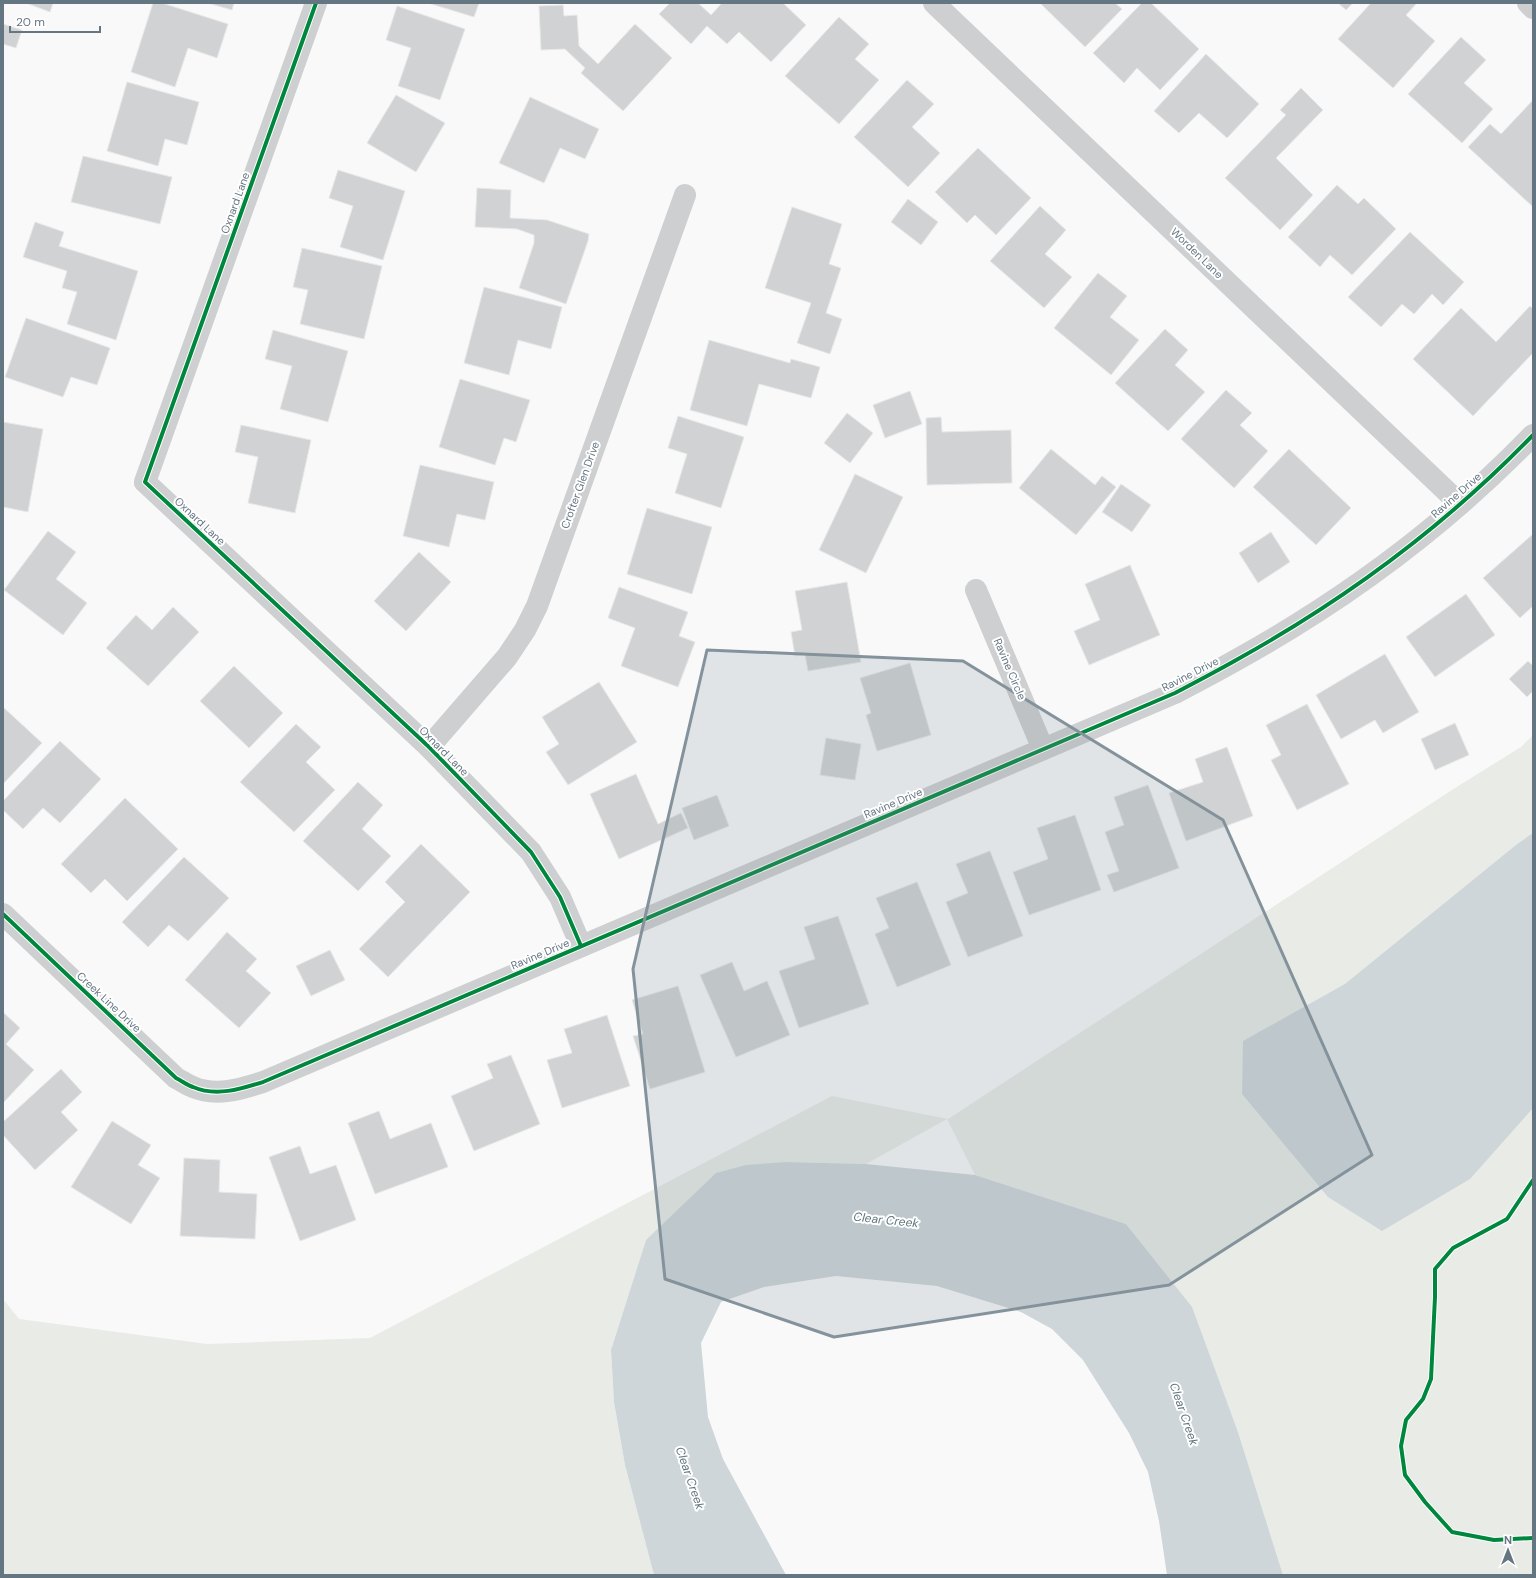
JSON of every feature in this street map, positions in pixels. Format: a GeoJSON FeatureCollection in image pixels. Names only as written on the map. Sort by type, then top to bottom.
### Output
{"type":"FeatureCollection","features":[{"type":"Feature","properties":{"kind":"street","name":"Oxnard Lane"},"geometry":{"type":"LineString","coordinates":[[316,3],[144,482],[429,747],[531,852],[560,897],[581,946]]}},
{"type":"Feature","properties":{"kind":"street","name":"Worden Lane"},"geometry":{"type":"LineString","coordinates":[[934,3],[1460,504]]}},
{"type":"Feature","properties":{"kind":"street"},"geometry":{"type":"LineString","coordinates":[[1528,3],[1533,8]]}},
{"type":"Feature","properties":{"kind":"street","name":"Crofter Glen Drive"},"geometry":{"type":"LineString","coordinates":[[429,747],[507,658],[525,630],[537,606],[685,195]]}},
{"type":"Feature","properties":{"kind":"street","name":"Ravine Drive"},"geometry":{"type":"LineString","coordinates":[[208,1092],[235,1091],[264,1082],[1174,693],[1239,659],[1300,622],[1356,585],[1410,546],[1460,504],[1511,458],[1533,435]]}},
{"type":"Feature","properties":{"kind":"street","name":"Ravine Circle"},"geometry":{"type":"LineString","coordinates":[[976,590],[1043,749]]}},
{"type":"Feature","properties":{"kind":"street","name":"Creek Line Drive"},"geometry":{"type":"LineString","coordinates":[[3,914],[176,1078],[192,1087],[208,1092]]}},
{"type":"Feature","properties":{"kind":"path"},"geometry":{"type":"LineString","coordinates":[[1533,1180],[1507,1219],[1453,1248],[1436,1269],[1436,1297],[1431,1379],[1423,1399],[1406,1420],[1401,1446],[1405,1475],[1452,1532],[1494,1540],[1533,1538]]}},
{"type":"Feature","properties":{"kind":"highlighted area"},"geometry":{"type":"Polygon","coordinates":[[[707,650],[963,661],[1223,820],[1372,1155],[1169,1285],[834,1337],[665,1279],[633,969],[707,650]]]}},
{"type":"Feature","properties":{"kind":"shaded area"},"geometry":{"type":"Polygon","coordinates":[[[1533,735],[1533,1575],[1283,1575],[1238,1432],[1191,1307],[1126,1224],[975,1175],[947,1119],[866,1164],[786,1162],[646,1240],[611,1350],[614,1402],[625,1465],[654,1575],[3,1575],[3,1299],[19,1319],[207,1344],[370,1338],[832,1096],[948,1119],[1455,788],[1521,747],[1533,735]]]}},
{"type":"Feature","properties":{"kind":"water"},"geometry":{"type":"Polygon","coordinates":[[[1533,833],[1533,1108],[1470,1179],[1382,1231],[1328,1197],[1242,1094],[1243,1041],[1345,984],[1516,845],[1533,833]]]}},
{"type":"Feature","properties":{"kind":"water","name":"Clear Creek"},"geometry":{"type":"Polygon","coordinates":[[[786,1162],[866,1164],[975,1175],[1126,1224],[1192,1307],[1238,1432],[1283,1575],[1167,1575],[1159,1521],[1148,1472],[1129,1433],[1083,1360],[1052,1329],[1021,1312],[937,1286],[836,1276],[764,1287],[721,1302],[701,1343],[708,1417],[723,1459],[786,1575],[654,1575],[625,1465],[614,1402],[611,1350],[646,1240],[716,1173],[746,1165],[786,1162]]]}},
{"type":"Feature","properties":{"kind":"building"},"geometry":{"type":"Polygon","coordinates":[[[26,3],[53,3],[50,12],[26,3]]]}},
{"type":"Feature","properties":{"kind":"building"},"geometry":{"type":"Polygon","coordinates":[[[153,3],[162,3],[228,24],[217,58],[188,48],[175,87],[131,72],[153,3]]]}},
{"type":"Feature","properties":{"kind":"building"},"geometry":{"type":"Polygon","coordinates":[[[208,3],[234,3],[232,10],[208,3]]]}},
{"type":"Feature","properties":{"kind":"building"},"geometry":{"type":"Polygon","coordinates":[[[428,3],[479,3],[474,17],[428,3]]]}},
{"type":"Feature","properties":{"kind":"building"},"geometry":{"type":"Polygon","coordinates":[[[670,3],[698,3],[711,15],[722,3],[783,3],[806,25],[771,62],[739,32],[727,44],[707,26],[691,44],[659,14],[670,3]]]}},
{"type":"Feature","properties":{"kind":"building"},"geometry":{"type":"Polygon","coordinates":[[[1040,3],[1115,3],[1122,9],[1085,47],[1040,3]]]}},
{"type":"Feature","properties":{"kind":"building"},"geometry":{"type":"Polygon","coordinates":[[[1142,3],[1151,3],[1199,49],[1160,90],[1137,68],[1124,83],[1093,53],[1142,3]]]}},
{"type":"Feature","properties":{"kind":"building"},"geometry":{"type":"Polygon","coordinates":[[[1338,3],[1353,3],[1346,10],[1338,3]]]}},
{"type":"Feature","properties":{"kind":"building"},"geometry":{"type":"Polygon","coordinates":[[[1371,3],[1417,3],[1406,15],[1435,41],[1393,88],[1338,39],[1371,3]]]}},
{"type":"Feature","properties":{"kind":"building"},"geometry":{"type":"Polygon","coordinates":[[[563,5],[564,16],[577,15],[579,46],[598,64],[635,24],[672,58],[623,111],[581,73],[585,68],[565,49],[541,50],[539,6],[563,5]]]}},
{"type":"Feature","properties":{"kind":"building"},"geometry":{"type":"Polygon","coordinates":[[[397,6],[465,29],[440,100],[398,86],[411,48],[386,40],[397,6]]]}},
{"type":"Feature","properties":{"kind":"building"},"geometry":{"type":"Polygon","coordinates":[[[839,17],[869,44],[855,59],[879,80],[839,124],[785,76],[839,17]]]}},
{"type":"Feature","properties":{"kind":"building"},"geometry":{"type":"Polygon","coordinates":[[[3,24],[22,30],[16,48],[3,44],[3,24]]]}},
{"type":"Feature","properties":{"kind":"building"},"geometry":{"type":"Polygon","coordinates":[[[1461,37],[1486,60],[1464,83],[1493,109],[1462,143],[1408,94],[1461,37]]]}},
{"type":"Feature","properties":{"kind":"building"},"geometry":{"type":"Polygon","coordinates":[[[1206,54],[1259,104],[1227,138],[1199,113],[1179,133],[1154,111],[1206,54]]]}},
{"type":"Feature","properties":{"kind":"building"},"geometry":{"type":"Polygon","coordinates":[[[907,80],[934,104],[912,127],[940,153],[908,187],[854,137],[907,80]]]}},
{"type":"Feature","properties":{"kind":"building"},"geometry":{"type":"Polygon","coordinates":[[[127,82],[199,102],[187,145],[165,139],[158,166],[107,151],[127,82]]]}},
{"type":"Feature","properties":{"kind":"building"},"geometry":{"type":"Polygon","coordinates":[[[1301,88],[1323,110],[1276,158],[1313,195],[1280,230],[1225,178],[1286,115],[1280,110],[1301,88]]]}},
{"type":"Feature","properties":{"kind":"building"},"geometry":{"type":"Polygon","coordinates":[[[396,95],[445,123],[416,172],[367,143],[396,95]]]}},
{"type":"Feature","properties":{"kind":"building"},"geometry":{"type":"Polygon","coordinates":[[[530,97],[599,129],[585,159],[560,148],[544,183],[499,163],[530,97]]]}},
{"type":"Feature","properties":{"kind":"building"},"geometry":{"type":"Polygon","coordinates":[[[1533,100],[1532,206],[1468,147],[1490,124],[1501,134],[1533,100]]]}},
{"type":"Feature","properties":{"kind":"building"},"geometry":{"type":"Polygon","coordinates":[[[978,148],[1031,198],[996,235],[975,215],[967,223],[935,192],[978,148]]]}},
{"type":"Feature","properties":{"kind":"building"},"geometry":{"type":"Polygon","coordinates":[[[83,156],[172,177],[160,224],[71,202],[83,156]]]}},
{"type":"Feature","properties":{"kind":"building"},"geometry":{"type":"Polygon","coordinates":[[[338,170],[405,191],[383,260],[340,247],[353,206],[329,198],[338,170]]]}},
{"type":"Feature","properties":{"kind":"building"},"geometry":{"type":"Polygon","coordinates":[[[1337,185],[1358,204],[1364,198],[1396,229],[1352,275],[1330,255],[1320,267],[1288,237],[1337,185]]]}},
{"type":"Feature","properties":{"kind":"building"},"geometry":{"type":"Polygon","coordinates":[[[477,188],[511,190],[510,218],[547,220],[589,234],[588,241],[566,304],[519,288],[534,243],[534,235],[517,229],[475,227],[477,188]]]}},
{"type":"Feature","properties":{"kind":"building"},"geometry":{"type":"Polygon","coordinates":[[[908,199],[938,222],[921,245],[891,222],[908,199]]]}},
{"type":"Feature","properties":{"kind":"building"},"geometry":{"type":"Polygon","coordinates":[[[1040,206],[1066,230],[1045,254],[1072,277],[1044,308],[990,261],[1040,206]]]}},
{"type":"Feature","properties":{"kind":"building"},"geometry":{"type":"Polygon","coordinates":[[[792,207],[842,224],[829,264],[841,268],[826,313],[842,319],[830,354],[797,343],[811,303],[765,288],[792,207]]]}},
{"type":"Feature","properties":{"kind":"building"},"geometry":{"type":"Polygon","coordinates":[[[35,222],[64,232],[59,246],[138,271],[116,340],[67,324],[77,292],[62,288],[67,271],[23,257],[35,222]]]}},
{"type":"Feature","properties":{"kind":"building"},"geometry":{"type":"Polygon","coordinates":[[[1410,232],[1464,282],[1443,305],[1432,294],[1414,314],[1402,304],[1381,327],[1348,297],[1410,232]]]}},
{"type":"Feature","properties":{"kind":"building"},"geometry":{"type":"Polygon","coordinates":[[[302,248],[382,266],[364,339],[300,324],[308,290],[293,287],[302,248]]]}},
{"type":"Feature","properties":{"kind":"building"},"geometry":{"type":"Polygon","coordinates":[[[1098,273],[1127,296],[1110,317],[1139,340],[1111,375],[1054,328],[1098,273]]]}},
{"type":"Feature","properties":{"kind":"building"},"geometry":{"type":"Polygon","coordinates":[[[484,287],[562,307],[551,349],[518,340],[509,375],[464,363],[484,287]]]}},
{"type":"Feature","properties":{"kind":"building"},"geometry":{"type":"Polygon","coordinates":[[[1530,306],[1533,309],[1533,353],[1473,416],[1413,359],[1461,308],[1496,342],[1530,306]]]}},
{"type":"Feature","properties":{"kind":"building"},"geometry":{"type":"Polygon","coordinates":[[[26,318],[110,348],[97,385],[71,377],[63,397],[5,377],[26,318]]]}},
{"type":"Feature","properties":{"kind":"building"},"geometry":{"type":"Polygon","coordinates":[[[1165,329],[1188,350],[1175,365],[1205,392],[1168,431],[1115,383],[1165,329]]]}},
{"type":"Feature","properties":{"kind":"building"},"geometry":{"type":"Polygon","coordinates":[[[273,330],[348,351],[328,422],[280,409],[292,366],[265,359],[273,330]]]}},
{"type":"Feature","properties":{"kind":"building"},"geometry":{"type":"Polygon","coordinates":[[[709,340],[790,363],[791,359],[820,367],[811,398],[759,384],[747,426],[690,410],[709,340]]]}},
{"type":"Feature","properties":{"kind":"building"},"geometry":{"type":"Polygon","coordinates":[[[460,379],[530,400],[516,442],[504,438],[495,465],[439,447],[460,379]]]}},
{"type":"Feature","properties":{"kind":"building"},"geometry":{"type":"Polygon","coordinates":[[[1226,390],[1252,413],[1240,425],[1268,451],[1234,488],[1181,439],[1226,390]]]}},
{"type":"Feature","properties":{"kind":"building"},"geometry":{"type":"Polygon","coordinates":[[[910,391],[922,424],[885,438],[873,405],[910,391]]]}},
{"type":"Feature","properties":{"kind":"building"},"geometry":{"type":"Polygon","coordinates":[[[847,413],[873,433],[850,463],[824,443],[847,413]]]}},
{"type":"Feature","properties":{"kind":"building"},"geometry":{"type":"Polygon","coordinates":[[[678,416],[744,437],[721,508],[675,493],[687,454],[668,448],[678,416]]]}},
{"type":"Feature","properties":{"kind":"building"},"geometry":{"type":"Polygon","coordinates":[[[941,417],[942,432],[1011,430],[1012,483],[927,485],[926,418],[941,417]]]}},
{"type":"Feature","properties":{"kind":"building"},"geometry":{"type":"Polygon","coordinates":[[[3,422],[43,429],[28,512],[3,507],[3,422]]]}},
{"type":"Feature","properties":{"kind":"building"},"geometry":{"type":"Polygon","coordinates":[[[241,425],[311,440],[295,513],[248,503],[258,457],[235,452],[241,425]]]}},
{"type":"Feature","properties":{"kind":"building"},"geometry":{"type":"Polygon","coordinates":[[[1051,449],[1095,485],[1102,476],[1116,487],[1076,535],[1019,488],[1051,449]]]}},
{"type":"Feature","properties":{"kind":"building"},"geometry":{"type":"Polygon","coordinates":[[[1289,449],[1351,508],[1316,545],[1253,487],[1289,449]]]}},
{"type":"Feature","properties":{"kind":"building"},"geometry":{"type":"Polygon","coordinates":[[[420,465],[494,482],[485,520],[457,514],[449,547],[403,536],[420,465]]]}},
{"type":"Feature","properties":{"kind":"building"},"geometry":{"type":"Polygon","coordinates":[[[855,474],[903,497],[866,573],[819,550],[855,474]]]}},
{"type":"Feature","properties":{"kind":"building"},"geometry":{"type":"Polygon","coordinates":[[[1121,484],[1151,505],[1132,532],[1102,512],[1121,484]]]}},
{"type":"Feature","properties":{"kind":"building"},"geometry":{"type":"Polygon","coordinates":[[[647,508],[712,527],[692,594],[627,574],[647,508]]]}},
{"type":"Feature","properties":{"kind":"building"},"geometry":{"type":"Polygon","coordinates":[[[48,531],[76,552],[56,579],[87,603],[63,635],[4,590],[48,531]]]}},
{"type":"Feature","properties":{"kind":"building"},"geometry":{"type":"Polygon","coordinates":[[[1271,532],[1290,562],[1258,583],[1239,553],[1271,532]]]}},
{"type":"Feature","properties":{"kind":"building"},"geometry":{"type":"Polygon","coordinates":[[[1533,534],[1533,606],[1520,618],[1483,578],[1533,534]]]}},
{"type":"Feature","properties":{"kind":"building"},"geometry":{"type":"Polygon","coordinates":[[[419,552],[451,582],[406,631],[374,601],[419,552]]]}},
{"type":"Feature","properties":{"kind":"building"},"geometry":{"type":"Polygon","coordinates":[[[1130,565],[1160,635],[1089,665],[1074,631],[1100,620],[1085,584],[1130,565]]]}},
{"type":"Feature","properties":{"kind":"building"},"geometry":{"type":"Polygon","coordinates":[[[847,582],[861,662],[808,671],[805,654],[795,656],[791,632],[802,630],[795,591],[847,582]]]}},
{"type":"Feature","properties":{"kind":"building"},"geometry":{"type":"Polygon","coordinates":[[[619,587],[688,612],[679,636],[695,642],[678,687],[621,666],[635,628],[608,618],[619,587]]]}},
{"type":"Feature","properties":{"kind":"building"},"geometry":{"type":"Polygon","coordinates":[[[1466,594],[1495,635],[1435,677],[1406,637],[1466,594]]]}},
{"type":"Feature","properties":{"kind":"building"},"geometry":{"type":"Polygon","coordinates":[[[173,607],[199,632],[148,686],[106,648],[136,615],[152,630],[173,607]]]}},
{"type":"Feature","properties":{"kind":"building"},"geometry":{"type":"Polygon","coordinates":[[[1385,654],[1419,712],[1383,733],[1375,720],[1341,739],[1316,695],[1385,654]]]}},
{"type":"Feature","properties":{"kind":"building"},"geometry":{"type":"Polygon","coordinates":[[[1528,661],[1533,666],[1533,691],[1527,697],[1509,679],[1528,661]]]}},
{"type":"Feature","properties":{"kind":"building"},"geometry":{"type":"Polygon","coordinates":[[[910,663],[931,735],[877,751],[866,715],[871,713],[860,678],[910,663]]]}},
{"type":"Feature","properties":{"kind":"building"},"geometry":{"type":"Polygon","coordinates":[[[234,666],[283,713],[249,748],[200,701],[234,666]]]}},
{"type":"Feature","properties":{"kind":"building"},"geometry":{"type":"Polygon","coordinates":[[[599,682],[637,742],[568,785],[546,752],[559,744],[542,717],[599,682]]]}},
{"type":"Feature","properties":{"kind":"building"},"geometry":{"type":"Polygon","coordinates":[[[1307,704],[1349,784],[1297,810],[1271,760],[1281,755],[1266,725],[1307,704]]]}},
{"type":"Feature","properties":{"kind":"building"},"geometry":{"type":"Polygon","coordinates":[[[3,707],[42,743],[3,784],[3,707]]]}},
{"type":"Feature","properties":{"kind":"building"},"geometry":{"type":"Polygon","coordinates":[[[1455,723],[1469,755],[1435,770],[1421,739],[1455,723]]]}},
{"type":"Feature","properties":{"kind":"building"},"geometry":{"type":"Polygon","coordinates":[[[296,724],[321,747],[306,762],[335,790],[294,832],[240,782],[296,724]]]}},
{"type":"Feature","properties":{"kind":"building"},"geometry":{"type":"Polygon","coordinates":[[[826,738],[861,744],[855,780],[820,775],[826,738]]]}},
{"type":"Feature","properties":{"kind":"building"},"geometry":{"type":"Polygon","coordinates":[[[60,741],[101,779],[60,823],[43,808],[23,829],[3,810],[3,801],[60,741]]]}},
{"type":"Feature","properties":{"kind":"building"},"geometry":{"type":"Polygon","coordinates":[[[1227,747],[1253,816],[1186,841],[1169,793],[1203,782],[1195,759],[1227,747]]]}},
{"type":"Feature","properties":{"kind":"building"},"geometry":{"type":"Polygon","coordinates":[[[636,774],[658,824],[681,813],[688,828],[619,859],[590,794],[636,774]]]}},
{"type":"Feature","properties":{"kind":"building"},"geometry":{"type":"Polygon","coordinates":[[[358,782],[383,805],[362,829],[391,856],[358,891],[303,841],[358,782]]]}},
{"type":"Feature","properties":{"kind":"building"},"geometry":{"type":"Polygon","coordinates":[[[1148,785],[1179,868],[1114,892],[1107,875],[1119,871],[1105,832],[1124,825],[1114,797],[1148,785]]]}},
{"type":"Feature","properties":{"kind":"building"},"geometry":{"type":"Polygon","coordinates":[[[717,795],[729,826],[694,840],[682,808],[717,795]]]}},
{"type":"Feature","properties":{"kind":"building"},"geometry":{"type":"Polygon","coordinates":[[[125,798],[178,849],[127,901],[105,879],[91,893],[61,864],[125,798]]]}},
{"type":"Feature","properties":{"kind":"building"},"geometry":{"type":"Polygon","coordinates":[[[1075,815],[1101,890],[1029,915],[1013,872],[1048,859],[1037,828],[1075,815]]]}},
{"type":"Feature","properties":{"kind":"building"},"geometry":{"type":"Polygon","coordinates":[[[421,844],[470,892],[388,977],[359,949],[405,902],[385,882],[421,844]]]}},
{"type":"Feature","properties":{"kind":"building"},"geometry":{"type":"Polygon","coordinates":[[[990,851],[1023,936],[968,957],[946,902],[968,893],[956,864],[990,851]]]}},
{"type":"Feature","properties":{"kind":"building"},"geometry":{"type":"Polygon","coordinates":[[[184,857],[229,898],[188,941],[169,925],[148,947],[122,922],[184,857]]]}},
{"type":"Feature","properties":{"kind":"building"},"geometry":{"type":"Polygon","coordinates":[[[917,882],[951,965],[897,987],[875,934],[889,928],[876,898],[917,882]]]}},
{"type":"Feature","properties":{"kind":"building"},"geometry":{"type":"Polygon","coordinates":[[[838,916],[869,1004],[799,1028],[779,971],[815,959],[804,927],[838,916]]]}},
{"type":"Feature","properties":{"kind":"building"},"geometry":{"type":"Polygon","coordinates":[[[227,932],[257,959],[246,971],[271,993],[239,1028],[185,980],[227,932]]]}},
{"type":"Feature","properties":{"kind":"building"},"geometry":{"type":"Polygon","coordinates":[[[330,950],[345,980],[311,996],[296,966],[330,950]]]}},
{"type":"Feature","properties":{"kind":"building"},"geometry":{"type":"Polygon","coordinates":[[[732,962],[744,991],[767,981],[790,1035],[736,1057],[700,975],[732,962]]]}},
{"type":"Feature","properties":{"kind":"building"},"geometry":{"type":"Polygon","coordinates":[[[678,986],[705,1072],[650,1089],[633,1036],[643,1034],[632,1000],[678,986]]]}},
{"type":"Feature","properties":{"kind":"building"},"geometry":{"type":"Polygon","coordinates":[[[3,1012],[20,1028],[6,1044],[34,1070],[3,1103],[3,1012]]]}},
{"type":"Feature","properties":{"kind":"building"},"geometry":{"type":"Polygon","coordinates":[[[607,1015],[630,1086],[562,1108],[547,1060],[572,1053],[564,1029],[607,1015]]]}},
{"type":"Feature","properties":{"kind":"building"},"geometry":{"type":"Polygon","coordinates":[[[511,1055],[540,1124],[474,1151],[451,1096],[493,1078],[487,1064],[511,1055]]]}},
{"type":"Feature","properties":{"kind":"building"},"geometry":{"type":"Polygon","coordinates":[[[61,1069],[82,1092],[61,1112],[78,1130],[35,1170],[3,1135],[3,1122],[61,1069]]]}},
{"type":"Feature","properties":{"kind":"building"},"geometry":{"type":"Polygon","coordinates":[[[379,1111],[390,1139],[431,1123],[448,1167],[375,1194],[348,1123],[379,1111]]]}},
{"type":"Feature","properties":{"kind":"building"},"geometry":{"type":"Polygon","coordinates":[[[112,1121],[151,1145],[138,1165],[160,1178],[131,1224],[71,1187],[112,1121]]]}},
{"type":"Feature","properties":{"kind":"building"},"geometry":{"type":"Polygon","coordinates":[[[300,1146],[310,1174],[336,1165],[356,1220],[300,1241],[269,1157],[300,1146]]]}},
{"type":"Feature","properties":{"kind":"building"},"geometry":{"type":"Polygon","coordinates":[[[184,1158],[220,1160],[219,1192],[257,1194],[255,1239],[180,1236],[184,1158]]]}},
{"type":"Feature","properties":{"kind":"cycle path"},"geometry":{"type":"LineString","coordinates":[[316,3],[145,482],[429,747],[531,852],[560,897],[581,946]]}},
{"type":"Feature","properties":{"kind":"cycle path"},"geometry":{"type":"LineString","coordinates":[[3,914],[176,1078],[202,1090],[219,1092],[255,1085],[1175,693],[1278,636],[1318,611],[1394,558],[1466,499],[1533,435]]}},
{"type":"Feature","properties":{"kind":"cycle path"},"geometry":{"type":"LineString","coordinates":[[1533,1180],[1507,1219],[1453,1248],[1435,1269],[1431,1379],[1423,1399],[1406,1420],[1401,1446],[1405,1475],[1425,1502],[1452,1532],[1494,1540],[1533,1538]]}}]}
